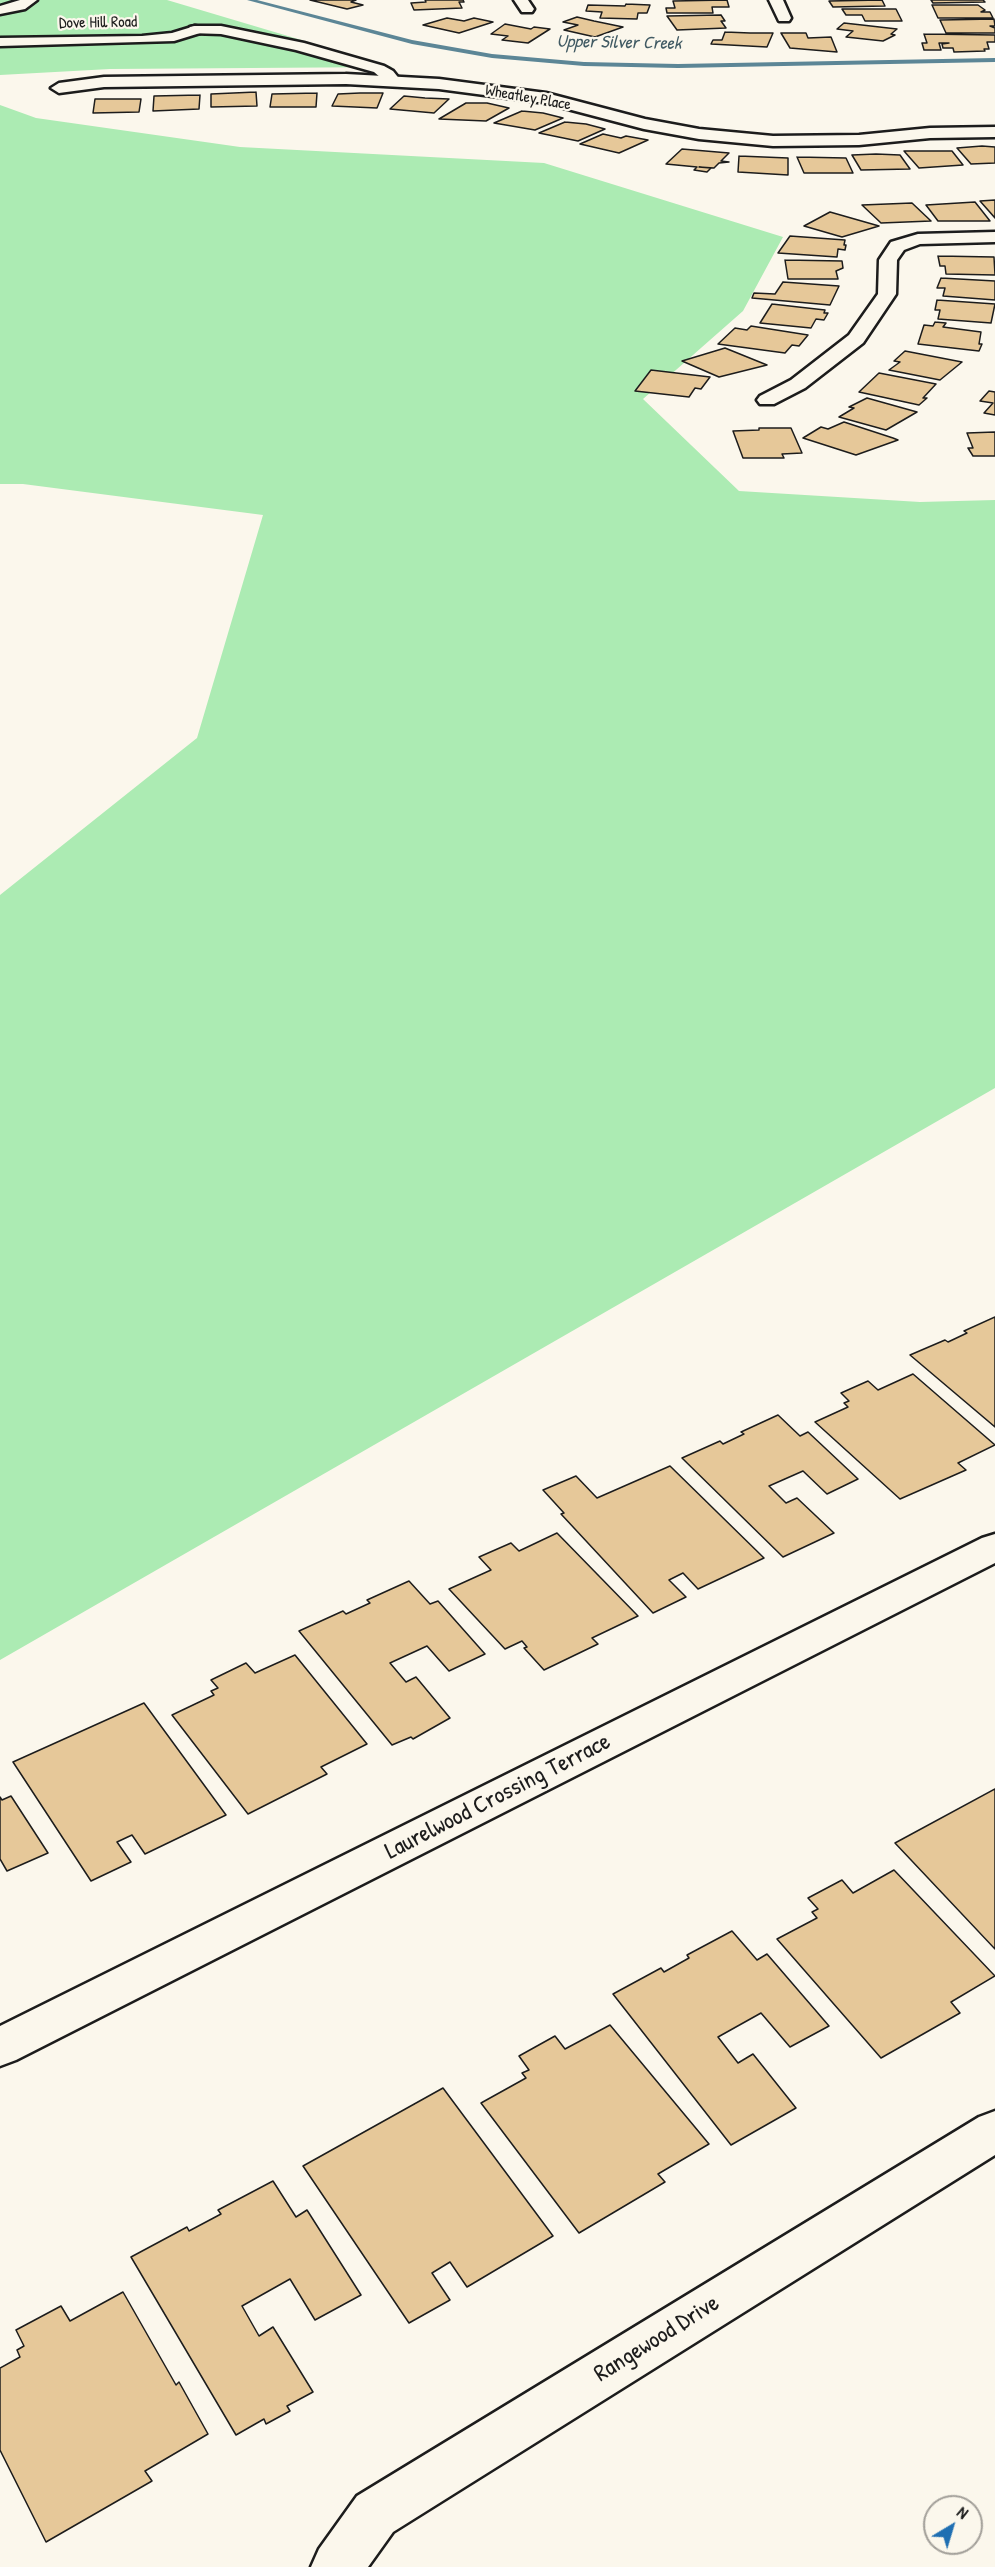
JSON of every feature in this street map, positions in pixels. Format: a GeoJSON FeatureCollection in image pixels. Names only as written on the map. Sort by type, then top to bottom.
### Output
{"type":"FeatureCollection","features":[{"type":"Feature","properties":{"kind":"street"},"geometry":{"type":"LineString","coordinates":[[0,10],[20,6],[30,0]]}},
{"type":"Feature","properties":{"kind":"street"},"geometry":{"type":"LineString","coordinates":[[776,0],[784,18]]}},
{"type":"Feature","properties":{"kind":"street","name":"Dove Hill Road"},"geometry":{"type":"LineString","coordinates":[[0,42],[142,40],[174,37],[195,30],[221,30],[299,46],[379,69],[388,74],[393,81]]}},
{"type":"Feature","properties":{"kind":"street","name":"Wheatley Place"},"geometry":{"type":"LineString","coordinates":[[59,88],[115,82],[346,79],[393,81],[439,84],[546,98],[692,133],[773,141],[859,140],[930,133],[995,132]]}},
{"type":"Feature","properties":{"kind":"street"},"geometry":{"type":"LineString","coordinates":[[767,400],[798,384],[856,339],[887,294],[888,260],[897,246],[918,239],[995,237]]}},
{"type":"Feature","properties":{"kind":"street","name":"Laurelwood Crossing Terrace"},"geometry":{"type":"LineString","coordinates":[[0,2047],[995,1547]]}},
{"type":"Feature","properties":{"kind":"street","name":"Rangewood Drive"},"geometry":{"type":"LineString","coordinates":[[337,2567],[375,2514],[995,2131]]}},
{"type":"Feature","properties":{"kind":"green space"},"geometry":{"type":"Polygon","coordinates":[[[0,0],[167,0],[392,67],[110,69],[0,75],[0,0]]]}},
{"type":"Feature","properties":{"kind":"green space"},"geometry":{"type":"Polygon","coordinates":[[[0,105],[36,118],[240,147],[544,163],[783,237],[743,311],[643,399],[739,491],[920,502],[995,500],[995,1088],[0,1660],[0,895],[197,738],[263,515],[23,484],[0,484],[0,105]]]}},
{"type":"Feature","properties":{"kind":"building"},"geometry":{"type":"Polygon","coordinates":[[[310,0],[356,0],[351,2],[363,5],[347,9],[310,0]]]}},
{"type":"Feature","properties":{"kind":"building"},"geometry":{"type":"Polygon","coordinates":[[[425,0],[463,0],[464,2],[459,2],[462,8],[414,10],[411,3],[426,2],[425,0]]]}},
{"type":"Feature","properties":{"kind":"building"},"geometry":{"type":"Polygon","coordinates":[[[727,0],[729,7],[712,7],[713,13],[667,13],[666,8],[675,8],[673,1],[727,0]]]}},
{"type":"Feature","properties":{"kind":"building"},"geometry":{"type":"Polygon","coordinates":[[[882,0],[885,6],[833,7],[829,1],[882,0]]]}},
{"type":"Feature","properties":{"kind":"building"},"geometry":{"type":"Polygon","coordinates":[[[931,0],[983,0],[985,2],[933,3],[931,0]]]}},
{"type":"Feature","properties":{"kind":"building"},"geometry":{"type":"Polygon","coordinates":[[[626,4],[650,5],[647,13],[638,13],[637,19],[600,18],[602,12],[586,11],[588,5],[625,6],[626,4]]]}},
{"type":"Feature","properties":{"kind":"building"},"geometry":{"type":"Polygon","coordinates":[[[932,5],[978,5],[985,10],[981,12],[990,12],[993,18],[938,18],[932,5]]]}},
{"type":"Feature","properties":{"kind":"building"},"geometry":{"type":"Polygon","coordinates":[[[842,9],[896,9],[902,21],[865,21],[862,15],[846,15],[842,9]]]}},
{"type":"Feature","properties":{"kind":"building"},"geometry":{"type":"Polygon","coordinates":[[[721,15],[725,21],[721,21],[726,28],[677,30],[667,16],[721,15]]]}},
{"type":"Feature","properties":{"kind":"building"},"geometry":{"type":"Polygon","coordinates":[[[577,17],[623,27],[595,37],[564,30],[578,25],[563,22],[577,17]]]}},
{"type":"Feature","properties":{"kind":"building"},"geometry":{"type":"Polygon","coordinates":[[[447,18],[464,21],[474,18],[493,22],[459,33],[423,25],[447,18]]]}},
{"type":"Feature","properties":{"kind":"building"},"geometry":{"type":"Polygon","coordinates":[[[994,19],[995,26],[990,26],[995,28],[995,33],[946,33],[940,20],[994,19]]]}},
{"type":"Feature","properties":{"kind":"building"},"geometry":{"type":"Polygon","coordinates":[[[844,23],[897,29],[891,34],[895,35],[883,41],[846,37],[853,31],[837,29],[844,23]]]}},
{"type":"Feature","properties":{"kind":"building"},"geometry":{"type":"Polygon","coordinates":[[[505,24],[531,29],[534,27],[550,29],[528,43],[502,40],[508,36],[491,34],[505,24]]]}},
{"type":"Feature","properties":{"kind":"building"},"geometry":{"type":"Polygon","coordinates":[[[725,32],[773,33],[767,47],[711,44],[713,40],[722,40],[725,32]]]}},
{"type":"Feature","properties":{"kind":"building"},"geometry":{"type":"Polygon","coordinates":[[[781,33],[806,33],[808,38],[831,37],[837,52],[790,48],[781,33]]]}},
{"type":"Feature","properties":{"kind":"building"},"geometry":{"type":"Polygon","coordinates":[[[924,34],[995,35],[995,42],[987,42],[989,49],[984,49],[985,51],[954,52],[953,48],[943,48],[942,44],[949,43],[939,43],[941,50],[924,50],[922,43],[927,43],[924,34]]]}},
{"type":"Feature","properties":{"kind":"building"},"geometry":{"type":"Polygon","coordinates":[[[256,92],[257,106],[211,107],[211,94],[256,92]]]}},
{"type":"Feature","properties":{"kind":"building"},"geometry":{"type":"Polygon","coordinates":[[[317,93],[316,107],[270,107],[272,94],[317,93]]]}},
{"type":"Feature","properties":{"kind":"building"},"geometry":{"type":"Polygon","coordinates":[[[383,93],[377,108],[332,106],[338,94],[383,93]]]}},
{"type":"Feature","properties":{"kind":"building"},"geometry":{"type":"Polygon","coordinates":[[[200,95],[199,109],[153,111],[154,96],[200,95]]]}},
{"type":"Feature","properties":{"kind":"building"},"geometry":{"type":"Polygon","coordinates":[[[404,96],[449,99],[434,113],[390,109],[404,96]]]}},
{"type":"Feature","properties":{"kind":"building"},"geometry":{"type":"Polygon","coordinates":[[[95,99],[141,99],[139,112],[93,113],[95,99]]]}},
{"type":"Feature","properties":{"kind":"building"},"geometry":{"type":"Polygon","coordinates":[[[466,103],[487,103],[509,108],[486,121],[439,119],[466,103]]]}},
{"type":"Feature","properties":{"kind":"building"},"geometry":{"type":"Polygon","coordinates":[[[522,111],[563,118],[535,130],[494,123],[522,111]]]}},
{"type":"Feature","properties":{"kind":"building"},"geometry":{"type":"Polygon","coordinates":[[[565,122],[605,129],[578,141],[539,133],[565,122]]]}},
{"type":"Feature","properties":{"kind":"building"},"geometry":{"type":"Polygon","coordinates":[[[603,134],[648,140],[619,153],[580,144],[603,134]]]}},
{"type":"Feature","properties":{"kind":"building"},"geometry":{"type":"Polygon","coordinates":[[[995,147],[995,163],[971,164],[957,148],[995,147]]]}},
{"type":"Feature","properties":{"kind":"building"},"geometry":{"type":"Polygon","coordinates":[[[682,149],[729,153],[721,161],[729,162],[719,163],[714,168],[699,167],[711,168],[707,172],[694,170],[697,167],[666,164],[682,149]]]}},
{"type":"Feature","properties":{"kind":"building"},"geometry":{"type":"Polygon","coordinates":[[[904,151],[952,151],[963,165],[919,168],[904,151]]]}},
{"type":"Feature","properties":{"kind":"building"},"geometry":{"type":"Polygon","coordinates":[[[852,155],[900,155],[910,169],[861,170],[852,155]]]}},
{"type":"Feature","properties":{"kind":"building"},"geometry":{"type":"Polygon","coordinates":[[[739,156],[788,158],[788,175],[738,172],[739,156]]]}},
{"type":"Feature","properties":{"kind":"building"},"geometry":{"type":"Polygon","coordinates":[[[797,157],[846,158],[853,173],[804,173],[797,157]]]}},
{"type":"Feature","properties":{"kind":"building"},"geometry":{"type":"Polygon","coordinates":[[[995,200],[995,218],[980,201],[995,200]]]}},
{"type":"Feature","properties":{"kind":"building"},"geometry":{"type":"Polygon","coordinates":[[[975,202],[990,221],[938,221],[926,205],[975,202]]]}},
{"type":"Feature","properties":{"kind":"building"},"geometry":{"type":"Polygon","coordinates":[[[912,203],[931,221],[881,223],[862,205],[912,203]]]}},
{"type":"Feature","properties":{"kind":"building"},"geometry":{"type":"Polygon","coordinates":[[[830,212],[879,226],[842,237],[804,226],[830,212]]]}},
{"type":"Feature","properties":{"kind":"building"},"geometry":{"type":"Polygon","coordinates":[[[790,236],[845,240],[845,250],[838,249],[837,257],[778,253],[790,236]]]}},
{"type":"Feature","properties":{"kind":"building"},"geometry":{"type":"Polygon","coordinates":[[[938,256],[994,257],[995,275],[946,274],[945,266],[940,266],[938,256]]]}},
{"type":"Feature","properties":{"kind":"building"},"geometry":{"type":"Polygon","coordinates":[[[785,260],[842,261],[843,268],[836,271],[838,279],[788,279],[785,260]]]}},
{"type":"Feature","properties":{"kind":"building"},"geometry":{"type":"Polygon","coordinates":[[[941,278],[995,281],[995,300],[943,296],[945,288],[937,288],[941,278]]]}},
{"type":"Feature","properties":{"kind":"building"},"geometry":{"type":"Polygon","coordinates":[[[783,282],[839,286],[830,305],[752,298],[754,293],[775,294],[783,282]]]}},
{"type":"Feature","properties":{"kind":"building"},"geometry":{"type":"Polygon","coordinates":[[[937,300],[995,304],[991,323],[938,319],[940,310],[935,310],[937,300]]]}},
{"type":"Feature","properties":{"kind":"building"},"geometry":{"type":"Polygon","coordinates":[[[772,304],[825,310],[824,313],[828,313],[824,320],[816,319],[811,328],[760,323],[772,304]]]}},
{"type":"Feature","properties":{"kind":"building"},"geometry":{"type":"Polygon","coordinates":[[[935,322],[946,323],[943,327],[981,332],[979,344],[982,344],[979,351],[918,344],[924,325],[933,326],[935,322]]]}},
{"type":"Feature","properties":{"kind":"building"},"geometry":{"type":"Polygon","coordinates":[[[751,326],[808,335],[799,346],[792,345],[785,353],[718,344],[735,328],[747,330],[751,326]]]}},
{"type":"Feature","properties":{"kind":"building"},"geometry":{"type":"Polygon","coordinates":[[[725,348],[767,365],[719,377],[682,361],[725,348]]]}},
{"type":"Feature","properties":{"kind":"building"},"geometry":{"type":"Polygon","coordinates":[[[905,351],[962,362],[940,380],[889,370],[900,362],[894,361],[905,351]]]}},
{"type":"Feature","properties":{"kind":"building"},"geometry":{"type":"Polygon","coordinates":[[[651,370],[710,377],[701,389],[695,388],[689,397],[635,391],[651,370]]]}},
{"type":"Feature","properties":{"kind":"building"},"geometry":{"type":"Polygon","coordinates":[[[879,373],[936,384],[923,398],[927,398],[919,405],[859,392],[879,373]]]}},
{"type":"Feature","properties":{"kind":"building"},"geometry":{"type":"Polygon","coordinates":[[[989,391],[995,392],[995,415],[984,413],[993,403],[980,401],[989,391]]]}},
{"type":"Feature","properties":{"kind":"building"},"geometry":{"type":"Polygon","coordinates":[[[867,398],[917,412],[886,430],[839,417],[854,408],[849,407],[867,398]]]}},
{"type":"Feature","properties":{"kind":"building"},"geometry":{"type":"Polygon","coordinates":[[[844,422],[898,440],[856,455],[803,438],[821,427],[828,429],[844,422]]]}},
{"type":"Feature","properties":{"kind":"building"},"geometry":{"type":"Polygon","coordinates":[[[759,428],[791,428],[802,453],[782,454],[784,458],[743,458],[733,431],[759,430],[759,428]]]}},
{"type":"Feature","properties":{"kind":"building"},"geometry":{"type":"Polygon","coordinates":[[[995,432],[995,456],[973,456],[968,448],[973,448],[967,433],[995,432]]]}},
{"type":"Feature","properties":{"kind":"building"},"geometry":{"type":"Polygon","coordinates":[[[995,1317],[995,1427],[910,1355],[945,1340],[948,1342],[967,1333],[964,1331],[995,1317]]]}},
{"type":"Feature","properties":{"kind":"building"},"geometry":{"type":"Polygon","coordinates":[[[913,1374],[995,1445],[958,1463],[966,1470],[900,1499],[815,1422],[848,1407],[844,1403],[849,1401],[841,1393],[868,1381],[878,1390],[913,1374]]]}},
{"type":"Feature","properties":{"kind":"building"},"geometry":{"type":"Polygon","coordinates":[[[778,1415],[800,1436],[808,1432],[858,1479],[827,1494],[803,1471],[769,1486],[786,1503],[797,1498],[834,1533],[783,1557],[682,1458],[720,1441],[723,1444],[744,1434],[741,1432],[778,1415]]]}},
{"type":"Feature","properties":{"kind":"building"},"geometry":{"type":"Polygon","coordinates":[[[670,1466],[764,1558],[698,1589],[683,1573],[669,1580],[686,1597],[653,1613],[561,1514],[564,1513],[543,1490],[576,1476],[597,1498],[670,1466]]]}},
{"type":"Feature","properties":{"kind":"building"},"geometry":{"type":"Polygon","coordinates":[[[557,1533],[638,1616],[592,1638],[598,1644],[544,1670],[524,1648],[527,1647],[522,1641],[505,1649],[449,1589],[491,1570],[479,1557],[511,1543],[519,1551],[557,1533]]]}},
{"type":"Feature","properties":{"kind":"building"},"geometry":{"type":"Polygon","coordinates":[[[409,1581],[430,1604],[438,1601],[485,1654],[449,1671],[427,1646],[390,1663],[406,1682],[416,1677],[450,1718],[413,1739],[411,1737],[392,1745],[299,1631],[343,1611],[346,1614],[370,1603],[367,1600],[409,1581]]]}},
{"type":"Feature","properties":{"kind":"building"},"geometry":{"type":"Polygon","coordinates":[[[295,1655],[367,1744],[321,1767],[327,1774],[248,1814],[172,1715],[214,1695],[211,1691],[218,1688],[211,1680],[246,1663],[255,1673],[295,1655]]]}},
{"type":"Feature","properties":{"kind":"building"},"geometry":{"type":"Polygon","coordinates":[[[144,1703],[226,1815],[145,1854],[132,1835],[117,1842],[131,1862],[91,1881],[13,1762],[144,1703]]]}},
{"type":"Feature","properties":{"kind":"building"},"geometry":{"type":"Polygon","coordinates":[[[995,1789],[995,1949],[895,1843],[995,1789]]]}},
{"type":"Feature","properties":{"kind":"building"},"geometry":{"type":"Polygon","coordinates":[[[11,1796],[48,1853],[7,1871],[0,1859],[0,1797],[2,1800],[11,1796]]]}},
{"type":"Feature","properties":{"kind":"building"},"geometry":{"type":"Polygon","coordinates":[[[894,1870],[995,1976],[951,2002],[960,2013],[881,2058],[777,1939],[817,1918],[812,1912],[818,1909],[808,1898],[842,1880],[853,1893],[894,1870]]]}},
{"type":"Feature","properties":{"kind":"building"},"geometry":{"type":"Polygon","coordinates":[[[732,1931],[757,1960],[767,1954],[829,2026],[790,2047],[761,2013],[718,2037],[738,2063],[753,2054],[796,2108],[731,2145],[613,1994],[661,1968],[664,1972],[689,1958],[687,1955],[732,1931]]]}},
{"type":"Feature","properties":{"kind":"building"},"geometry":{"type":"Polygon","coordinates":[[[610,2025],[709,2144],[658,2174],[665,2182],[579,2233],[481,2103],[526,2078],[522,2073],[529,2070],[519,2056],[555,2036],[565,2049],[610,2025]]]}},
{"type":"Feature","properties":{"kind":"building"},"geometry":{"type":"Polygon","coordinates":[[[443,2088],[553,2236],[467,2287],[450,2262],[432,2273],[450,2300],[409,2323],[303,2166],[443,2088]]]}},
{"type":"Feature","properties":{"kind":"building"},"geometry":{"type":"Polygon","coordinates":[[[273,2181],[296,2217],[307,2210],[361,2295],[315,2320],[290,2279],[242,2306],[259,2336],[273,2327],[313,2392],[287,2406],[290,2411],[266,2424],[264,2419],[236,2435],[131,2257],[187,2227],[189,2231],[221,2214],[218,2210],[273,2181]]]}},
{"type":"Feature","properties":{"kind":"building"},"geometry":{"type":"Polygon","coordinates":[[[123,2292],[176,2385],[179,2382],[208,2434],[145,2471],[152,2481],[46,2542],[0,2450],[0,2368],[20,2357],[17,2350],[24,2346],[16,2330],[61,2306],[70,2321],[123,2292]]]}},
{"type":"Feature","properties":{"kind":"waterway","name":"Upper Silver Creek"},"geometry":{"type":"LineString","coordinates":[[250,0],[412,42],[492,56],[584,64],[678,66],[995,60]]}}]}
